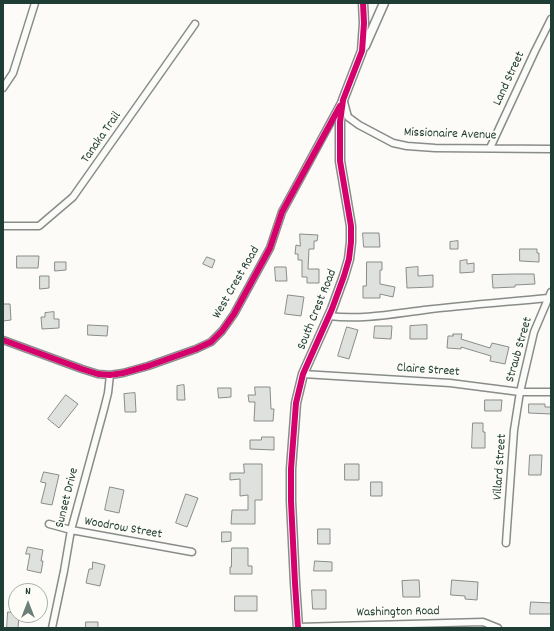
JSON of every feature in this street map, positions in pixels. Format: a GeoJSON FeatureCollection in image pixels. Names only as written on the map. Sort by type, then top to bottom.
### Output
{"type":"FeatureCollection","features":[{"type":"Feature","properties":{"kind":"street"},"geometry":{"type":"LineString","coordinates":[[3,88],[12,73],[35,3]]}},
{"type":"Feature","properties":{"kind":"street","name":"South Crest Road"},"geometry":{"type":"LineString","coordinates":[[298,627],[291,501],[296,403],[303,374],[329,316],[344,276],[352,242],[351,226],[340,161],[340,122],[343,100],[362,51],[364,23],[362,3]]}},
{"type":"Feature","properties":{"kind":"street"},"geometry":{"type":"LineString","coordinates":[[362,51],[384,3]]}},
{"type":"Feature","properties":{"kind":"street","name":"Land Street"},"geometry":{"type":"LineString","coordinates":[[490,148],[551,19]]}},
{"type":"Feature","properties":{"kind":"street","name":"Tanaka Trail"},"geometry":{"type":"LineString","coordinates":[[3,226],[39,226],[73,197],[195,24]]}},
{"type":"Feature","properties":{"kind":"street","name":"Missionaire Avenue"},"geometry":{"type":"LineString","coordinates":[[343,100],[348,117],[359,125],[392,143],[407,146],[435,148],[551,149]]}},
{"type":"Feature","properties":{"kind":"street","name":"West Crest Road"},"geometry":{"type":"LineString","coordinates":[[3,340],[82,369],[98,374],[110,375],[148,366],[196,349],[211,342],[222,331],[234,314],[270,248],[282,212],[343,100]]}},
{"type":"Feature","properties":{"kind":"street","name":"Straub Street"},"geometry":{"type":"LineString","coordinates":[[520,392],[534,332],[551,292]]}},
{"type":"Feature","properties":{"kind":"street"},"geometry":{"type":"LineString","coordinates":[[329,316],[343,318],[380,316],[548,298]]}},
{"type":"Feature","properties":{"kind":"street","name":"Claire Street"},"geometry":{"type":"LineString","coordinates":[[303,374],[450,383],[520,392],[551,392]]}},
{"type":"Feature","properties":{"kind":"street","name":"Sunset Drive"},"geometry":{"type":"LineString","coordinates":[[52,628],[71,530],[104,409],[110,375]]}},
{"type":"Feature","properties":{"kind":"street","name":"Villard Street"},"geometry":{"type":"LineString","coordinates":[[506,543],[514,430],[520,392]]}},
{"type":"Feature","properties":{"kind":"street","name":"Woodrow Street"},"geometry":{"type":"LineString","coordinates":[[49,524],[71,530],[192,552]]}},
{"type":"Feature","properties":{"kind":"street","name":"Washington Road"},"geometry":{"type":"LineString","coordinates":[[298,627],[483,625],[498,628]]}},
{"type":"Feature","properties":{"kind":"building"},"geometry":{"type":"Polygon","coordinates":[[[363,233],[379,233],[380,247],[364,247],[363,233]]]}},
{"type":"Feature","properties":{"kind":"building"},"geometry":{"type":"Polygon","coordinates":[[[300,234],[318,235],[317,241],[314,241],[314,249],[309,249],[308,269],[319,269],[319,283],[307,283],[307,277],[302,277],[302,260],[298,260],[298,254],[295,254],[296,245],[300,246],[300,234]]]}},
{"type":"Feature","properties":{"kind":"building"},"geometry":{"type":"Polygon","coordinates":[[[458,241],[458,249],[450,249],[450,242],[458,241]]]}},
{"type":"Feature","properties":{"kind":"building"},"geometry":{"type":"Polygon","coordinates":[[[520,249],[537,249],[537,253],[539,253],[539,262],[520,261],[520,249]]]}},
{"type":"Feature","properties":{"kind":"building"},"geometry":{"type":"Polygon","coordinates":[[[17,256],[39,256],[38,268],[17,268],[17,256]]]}},
{"type":"Feature","properties":{"kind":"building"},"geometry":{"type":"Polygon","coordinates":[[[207,257],[215,260],[212,268],[203,264],[207,257]]]}},
{"type":"Feature","properties":{"kind":"building"},"geometry":{"type":"Polygon","coordinates":[[[467,260],[467,264],[474,263],[474,272],[460,273],[460,261],[467,260]]]}},
{"type":"Feature","properties":{"kind":"building"},"geometry":{"type":"Polygon","coordinates":[[[55,262],[66,262],[66,270],[55,271],[55,262]]]}},
{"type":"Feature","properties":{"kind":"building"},"geometry":{"type":"Polygon","coordinates":[[[367,262],[382,262],[382,270],[380,270],[380,284],[395,287],[393,297],[380,294],[380,298],[363,298],[363,286],[366,286],[367,262]]]}},
{"type":"Feature","properties":{"kind":"building"},"geometry":{"type":"Polygon","coordinates":[[[275,267],[286,267],[287,281],[276,281],[275,267]]]}},
{"type":"Feature","properties":{"kind":"building"},"geometry":{"type":"Polygon","coordinates":[[[418,267],[418,276],[433,275],[433,287],[407,288],[406,268],[418,267]]]}},
{"type":"Feature","properties":{"kind":"building"},"geometry":{"type":"Polygon","coordinates":[[[534,274],[535,284],[493,288],[492,275],[534,274]]]}},
{"type":"Feature","properties":{"kind":"building"},"geometry":{"type":"Polygon","coordinates":[[[40,276],[49,276],[49,288],[40,289],[40,276]]]}},
{"type":"Feature","properties":{"kind":"building"},"geometry":{"type":"Polygon","coordinates":[[[288,295],[304,297],[301,316],[285,314],[288,295]]]}},
{"type":"Feature","properties":{"kind":"building"},"geometry":{"type":"Polygon","coordinates":[[[3,304],[10,304],[11,320],[3,321],[3,304]]]}},
{"type":"Feature","properties":{"kind":"building"},"geometry":{"type":"Polygon","coordinates":[[[54,312],[54,319],[59,319],[59,328],[42,329],[41,317],[45,317],[45,313],[54,312]]]}},
{"type":"Feature","properties":{"kind":"building"},"geometry":{"type":"Polygon","coordinates":[[[88,325],[108,326],[107,336],[88,335],[88,325]]]}},
{"type":"Feature","properties":{"kind":"building"},"geometry":{"type":"Polygon","coordinates":[[[427,325],[427,339],[410,339],[410,326],[427,325]]]}},
{"type":"Feature","properties":{"kind":"building"},"geometry":{"type":"Polygon","coordinates":[[[375,326],[392,326],[391,339],[374,338],[375,326]]]}},
{"type":"Feature","properties":{"kind":"building"},"geometry":{"type":"Polygon","coordinates":[[[347,327],[358,330],[349,359],[338,356],[347,327]]]}},
{"type":"Feature","properties":{"kind":"building"},"geometry":{"type":"Polygon","coordinates":[[[453,334],[462,334],[461,339],[490,348],[492,343],[509,347],[505,364],[490,361],[491,356],[461,347],[461,349],[447,348],[448,336],[453,336],[453,334]]]}},
{"type":"Feature","properties":{"kind":"building"},"geometry":{"type":"Polygon","coordinates":[[[184,385],[185,400],[177,400],[177,386],[184,385]]]}},
{"type":"Feature","properties":{"kind":"building"},"geometry":{"type":"Polygon","coordinates":[[[255,387],[270,387],[271,409],[274,409],[273,421],[254,421],[255,402],[249,402],[248,395],[255,395],[255,387]]]}},
{"type":"Feature","properties":{"kind":"building"},"geometry":{"type":"Polygon","coordinates":[[[218,388],[231,388],[231,397],[219,398],[218,388]]]}},
{"type":"Feature","properties":{"kind":"building"},"geometry":{"type":"Polygon","coordinates":[[[135,393],[136,412],[125,412],[124,394],[135,393]]]}},
{"type":"Feature","properties":{"kind":"building"},"geometry":{"type":"Polygon","coordinates":[[[66,395],[78,404],[59,428],[48,419],[66,395]]]}},
{"type":"Feature","properties":{"kind":"building"},"geometry":{"type":"Polygon","coordinates":[[[485,400],[502,400],[501,411],[485,411],[485,400]]]}},
{"type":"Feature","properties":{"kind":"building"},"geometry":{"type":"Polygon","coordinates":[[[529,404],[545,404],[545,407],[551,407],[551,414],[529,413],[529,404]]]}},
{"type":"Feature","properties":{"kind":"building"},"geometry":{"type":"Polygon","coordinates":[[[473,423],[483,423],[483,432],[485,432],[485,448],[472,448],[473,423]]]}},
{"type":"Feature","properties":{"kind":"building"},"geometry":{"type":"Polygon","coordinates":[[[262,437],[274,437],[274,450],[250,449],[250,440],[261,440],[262,437]]]}},
{"type":"Feature","properties":{"kind":"building"},"geometry":{"type":"Polygon","coordinates":[[[530,455],[542,455],[541,475],[529,475],[530,455]]]}},
{"type":"Feature","properties":{"kind":"building"},"geometry":{"type":"Polygon","coordinates":[[[244,464],[262,464],[262,500],[255,500],[255,524],[231,524],[232,510],[248,510],[248,495],[240,496],[240,479],[230,480],[230,473],[244,473],[244,464]]]}},
{"type":"Feature","properties":{"kind":"building"},"geometry":{"type":"Polygon","coordinates":[[[345,464],[359,464],[359,480],[345,480],[345,464]]]}},
{"type":"Feature","properties":{"kind":"building"},"geometry":{"type":"Polygon","coordinates":[[[44,472],[59,475],[52,505],[41,503],[46,483],[41,482],[44,472]]]}},
{"type":"Feature","properties":{"kind":"building"},"geometry":{"type":"Polygon","coordinates":[[[371,482],[382,482],[382,496],[371,496],[371,482]]]}},
{"type":"Feature","properties":{"kind":"building"},"geometry":{"type":"Polygon","coordinates":[[[110,487],[124,490],[119,513],[105,510],[110,487]]]}},
{"type":"Feature","properties":{"kind":"building"},"geometry":{"type":"Polygon","coordinates":[[[186,494],[198,498],[187,527],[176,523],[186,494]]]}},
{"type":"Feature","properties":{"kind":"building"},"geometry":{"type":"Polygon","coordinates":[[[318,529],[330,529],[330,544],[318,544],[318,529]]]}},
{"type":"Feature","properties":{"kind":"building"},"geometry":{"type":"Polygon","coordinates":[[[222,532],[231,532],[231,541],[222,542],[222,532]]]}},
{"type":"Feature","properties":{"kind":"building"},"geometry":{"type":"Polygon","coordinates":[[[28,547],[43,550],[41,573],[27,570],[30,554],[26,554],[28,547]]]}},
{"type":"Feature","properties":{"kind":"building"},"geometry":{"type":"Polygon","coordinates":[[[232,548],[248,548],[248,566],[252,566],[252,574],[230,574],[232,548]]]}},
{"type":"Feature","properties":{"kind":"building"},"geometry":{"type":"Polygon","coordinates":[[[315,561],[332,562],[332,571],[314,571],[315,561]]]}},
{"type":"Feature","properties":{"kind":"building"},"geometry":{"type":"Polygon","coordinates":[[[93,562],[105,565],[100,586],[86,583],[89,569],[92,569],[93,562]]]}},
{"type":"Feature","properties":{"kind":"building"},"geometry":{"type":"Polygon","coordinates":[[[419,580],[420,597],[403,597],[402,581],[419,580]]]}},
{"type":"Feature","properties":{"kind":"building"},"geometry":{"type":"Polygon","coordinates":[[[452,580],[478,582],[477,600],[465,599],[465,596],[451,595],[452,580]]]}},
{"type":"Feature","properties":{"kind":"building"},"geometry":{"type":"Polygon","coordinates":[[[312,590],[326,590],[326,609],[313,609],[312,590]]]}},
{"type":"Feature","properties":{"kind":"building"},"geometry":{"type":"Polygon","coordinates":[[[235,596],[257,596],[257,611],[235,611],[235,596]]]}},
{"type":"Feature","properties":{"kind":"building"},"geometry":{"type":"Polygon","coordinates":[[[531,602],[551,603],[551,614],[530,614],[531,602]]]}},
{"type":"Feature","properties":{"kind":"building"},"geometry":{"type":"Polygon","coordinates":[[[8,612],[8,623],[18,623],[18,628],[7,628],[8,612]]]}},
{"type":"Feature","properties":{"kind":"building"},"geometry":{"type":"Polygon","coordinates":[[[86,622],[98,622],[98,628],[86,628],[86,622]]]}},
{"type":"Feature","properties":{"kind":"cycle path"},"geometry":{"type":"LineString","coordinates":[[298,628],[291,501],[291,469],[296,403],[303,374],[332,309],[349,259],[351,226],[340,161],[340,122],[343,100],[362,51],[364,23],[363,3]]}},
{"type":"Feature","properties":{"kind":"cycle path"},"geometry":{"type":"LineString","coordinates":[[3,340],[82,369],[98,374],[110,375],[148,366],[196,349],[211,342],[222,331],[234,314],[270,248],[282,212],[340,106]]}}]}
